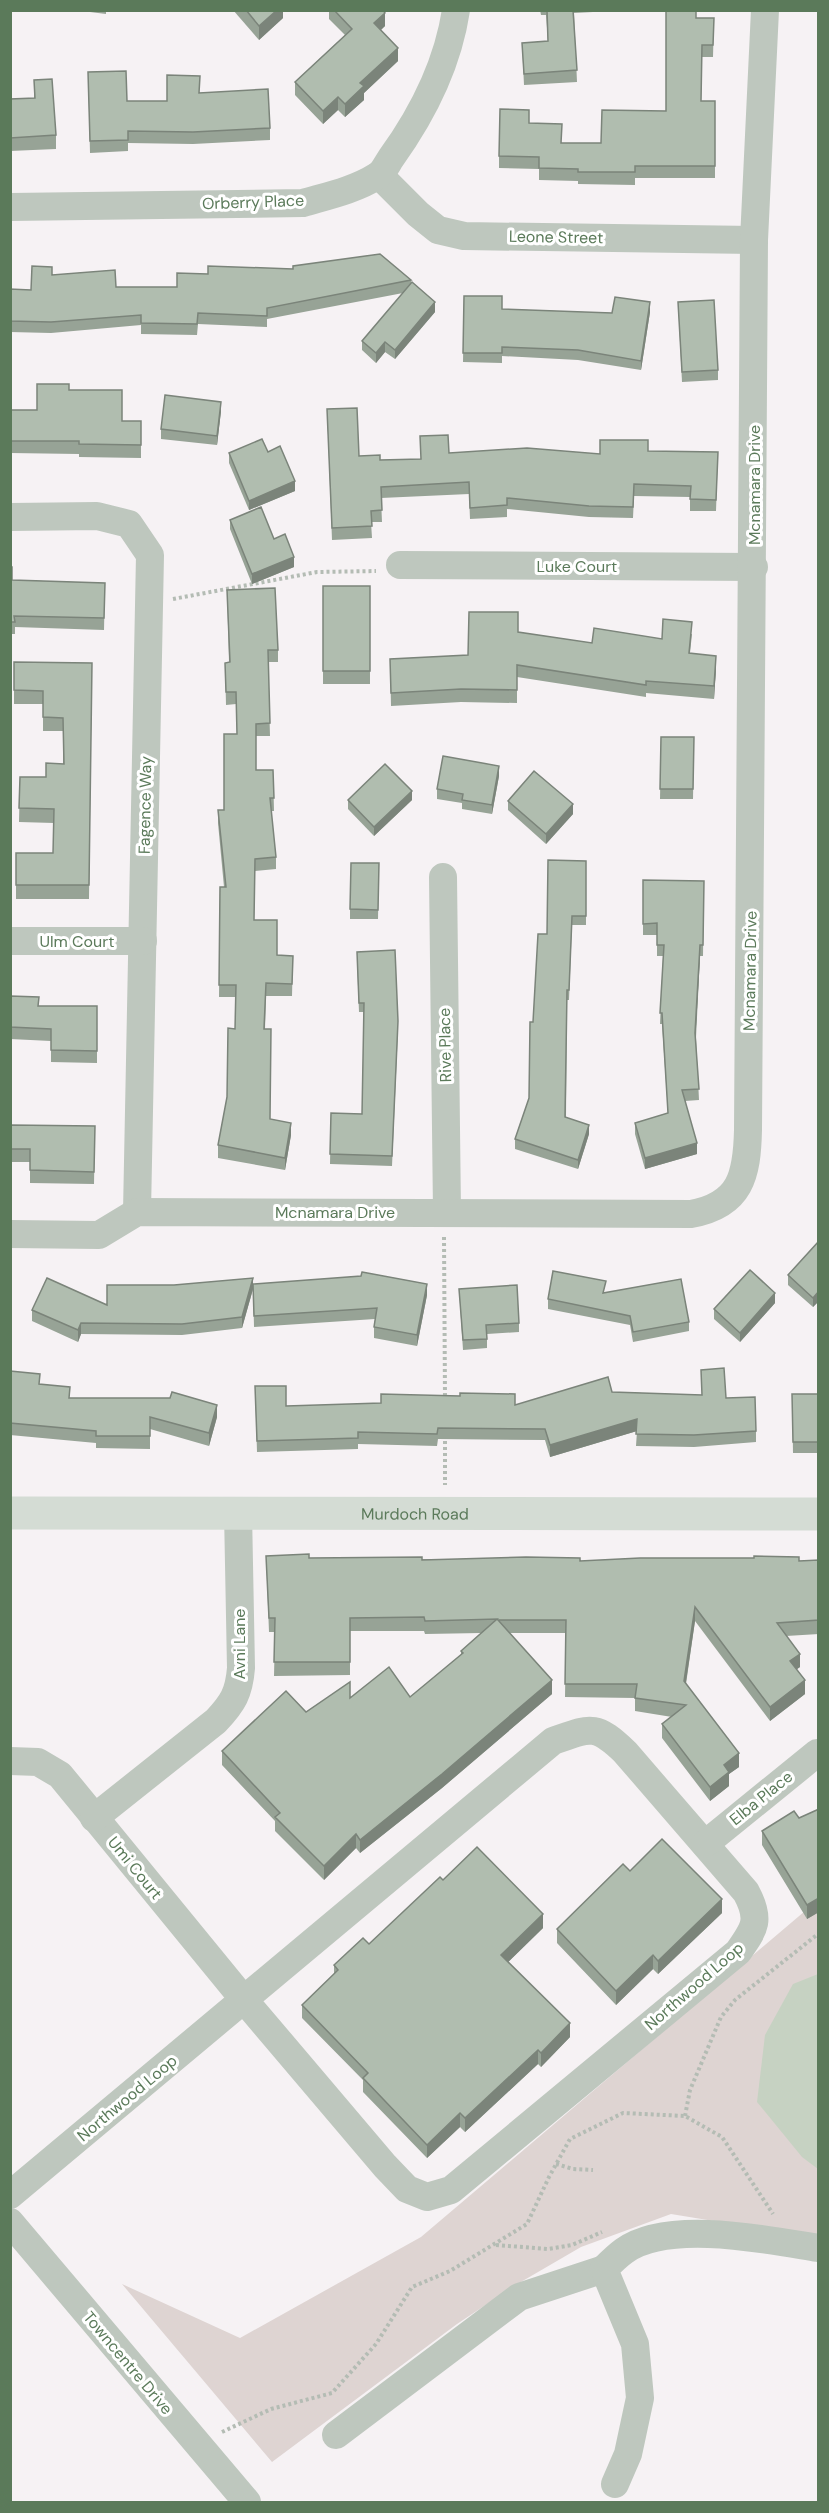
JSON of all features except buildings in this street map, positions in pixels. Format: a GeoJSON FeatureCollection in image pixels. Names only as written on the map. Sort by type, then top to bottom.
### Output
{"type":"FeatureCollection","features":[{"type":"Feature","properties":{"kind":"main road","name":"Murdoch Road"},"geometry":{"type":"LineString","coordinates":[[10,1513],[819,1515]]}},
{"type":"Feature","properties":{"kind":"street"},"geometry":{"type":"LineString","coordinates":[[379,176],[405,139],[430,93],[452,35],[456,10]]}},
{"type":"Feature","properties":{"kind":"street","name":"Mcnamara Drive"},"geometry":{"type":"LineString","coordinates":[[137,1212],[691,1214],[711,1210],[725,1200],[740,1184],[747,1163],[748,1130],[754,567],[754,240],[765,10]]}},
{"type":"Feature","properties":{"kind":"street","name":"Orberry Place"},"geometry":{"type":"LineString","coordinates":[[10,207],[303,203],[343,191],[379,176]]}},
{"type":"Feature","properties":{"kind":"street","name":"Leone Street"},"geometry":{"type":"LineString","coordinates":[[379,176],[438,230],[464,236],[754,240]]}},
{"type":"Feature","properties":{"kind":"street","name":"Fagence Way"},"geometry":{"type":"LineString","coordinates":[[10,517],[97,516],[129,524],[150,555],[137,1212]]}},
{"type":"Feature","properties":{"kind":"street","name":"Luke Court"},"geometry":{"type":"LineString","coordinates":[[400,565],[754,567]]}},
{"type":"Feature","properties":{"kind":"street","name":"Rive Place"},"geometry":{"type":"LineString","coordinates":[[443,877],[446,1213]]}},
{"type":"Feature","properties":{"kind":"street","name":"Ulm Court"},"geometry":{"type":"LineString","coordinates":[[10,941],[143,941]]}},
{"type":"Feature","properties":{"kind":"street"},"geometry":{"type":"LineString","coordinates":[[10,1234],[99,1235],[137,1212]]}},
{"type":"Feature","properties":{"kind":"street","name":"Avni Lane"},"geometry":{"type":"LineString","coordinates":[[94,1818],[216,1721],[232,1704],[240,1684],[241,1668],[238,1512]]}},
{"type":"Feature","properties":{"kind":"street","name":"Northwood Loop"},"geometry":{"type":"LineString","coordinates":[[10,2195],[553,1741],[586,1729],[607,1735],[746,1892],[754,1908],[754,1929],[738,1952],[451,2190],[427,2197],[407,2189],[385,2166],[244,2001]]}},
{"type":"Feature","properties":{"kind":"street","name":"Elba Place"},"geometry":{"type":"LineString","coordinates":[[705,1844],[817,1753]]}},
{"type":"Feature","properties":{"kind":"street","name":"Umi Court"},"geometry":{"type":"LineString","coordinates":[[10,1761],[38,1762],[60,1775],[244,2001]]}},
{"type":"Feature","properties":{"kind":"street","name":"Towncentre Drive"},"geometry":{"type":"LineString","coordinates":[[10,2222],[243,2501]]}},
{"type":"Feature","properties":{"kind":"street"},"geometry":{"type":"LineString","coordinates":[[336,2435],[519,2297],[604,2269],[625,2250],[653,2238],[716,2233],[819,2248]]}},
{"type":"Feature","properties":{"kind":"street"},"geometry":{"type":"LineString","coordinates":[[604,2269],[635,2344],[640,2398],[628,2454],[615,2484]]}},
{"type":"Feature","properties":{"kind":"path"},"geometry":{"type":"LineString","coordinates":[[149,599],[173,599],[318,572],[378,571],[400,565]]}},
{"type":"Feature","properties":{"kind":"path"},"geometry":{"type":"LineString","coordinates":[[445,1409],[446,1213]]}},
{"type":"Feature","properties":{"kind":"path"},"geometry":{"type":"LineString","coordinates":[[445,1432],[445,1513]]}},
{"type":"Feature","properties":{"kind":"path"},"geometry":{"type":"LineString","coordinates":[[685,2115],[690,2090],[721,2017],[735,2000],[819,1934]]}},
{"type":"Feature","properties":{"kind":"path"},"geometry":{"type":"LineString","coordinates":[[221,2432],[272,2409],[332,2393],[376,2344],[412,2288],[450,2271],[527,2224],[570,2139],[623,2113],[685,2115],[722,2137],[774,2214]]}},
{"type":"Feature","properties":{"kind":"path"},"geometry":{"type":"LineString","coordinates":[[556,2164],[573,2169],[593,2170]]}},
{"type":"Feature","properties":{"kind":"shaded area"},"geometry":{"type":"Polygon","coordinates":[[[818,1900],[818,2238],[671,2214],[581,2247],[514,2286],[457,2324],[272,2462],[122,2284],[240,2338],[421,2237],[818,1900]]]}},
{"type":"Feature","properties":{"kind":"shaded area"},"geometry":{"type":"Polygon","coordinates":[[[818,1974],[818,2169],[802,2157],[757,2102],[765,2035],[793,1984],[818,1974]]]}}]}
